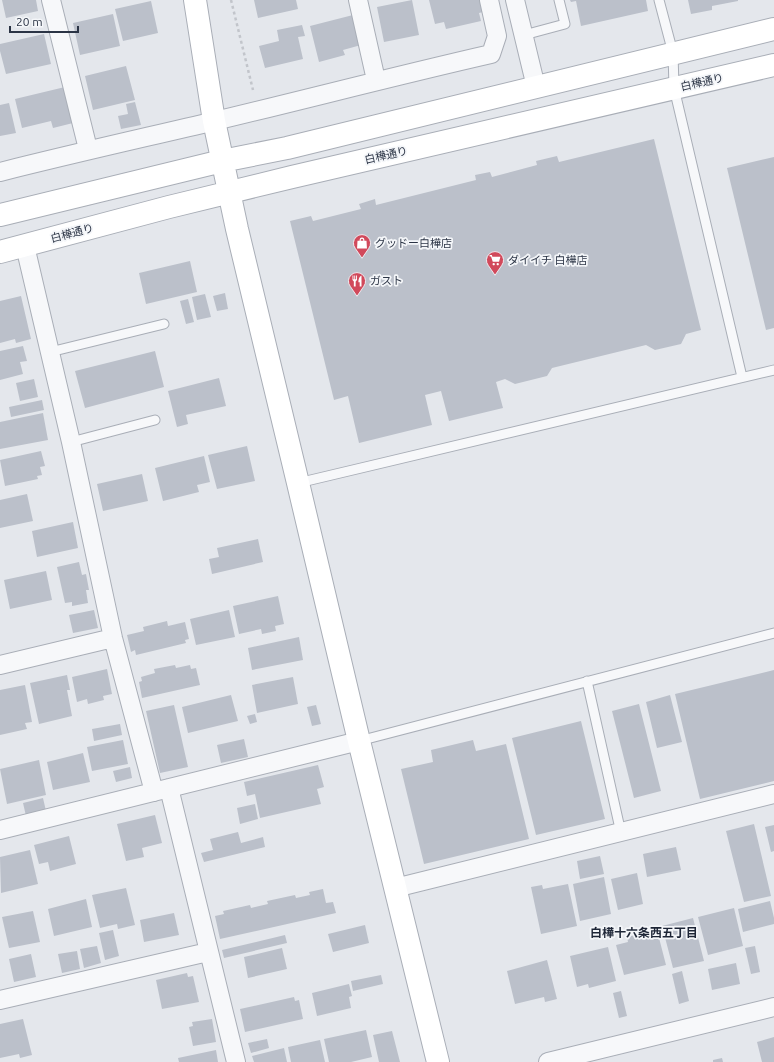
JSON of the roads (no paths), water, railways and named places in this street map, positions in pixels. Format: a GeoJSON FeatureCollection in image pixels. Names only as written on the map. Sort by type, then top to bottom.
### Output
{"type":"FeatureCollection","features":[{"type":"Feature","properties":{"kind":"street"},"geometry":{"type":"LineString","coordinates":[[51,0],[88,149]]}},
{"type":"Feature","properties":{"kind":"street"},"geometry":{"type":"LineString","coordinates":[[195,0],[214,121],[237,229],[359,741],[438,1062]]}},
{"type":"Feature","properties":{"kind":"street"},"geometry":{"type":"LineString","coordinates":[[358,0],[376,80]]}},
{"type":"Feature","properties":{"kind":"street"},"geometry":{"type":"LineString","coordinates":[[0,172],[88,149],[214,121],[376,80],[492,54],[497,36],[489,0]]}},
{"type":"Feature","properties":{"kind":"street"},"geometry":{"type":"LineString","coordinates":[[516,0],[536,87]]}},
{"type":"Feature","properties":{"kind":"street"},"geometry":{"type":"LineString","coordinates":[[0,215],[222,161],[287,148],[774,29]]}},
{"type":"Feature","properties":{"kind":"street","name":"白樺通り"},"geometry":{"type":"LineString","coordinates":[[0,252],[169,207],[300,175],[774,65]]}},
{"type":"Feature","properties":{"kind":"street"},"geometry":{"type":"LineString","coordinates":[[25,246],[71,442],[113,638],[162,790],[208,952],[236,1062]]}},
{"type":"Feature","properties":{"kind":"street"},"geometry":{"type":"LineString","coordinates":[[0,665],[113,638]]}},
{"type":"Feature","properties":{"kind":"street"},"geometry":{"type":"LineString","coordinates":[[0,830],[359,741]]}},
{"type":"Feature","properties":{"kind":"street"},"geometry":{"type":"LineString","coordinates":[[395,888],[774,794]]}},
{"type":"Feature","properties":{"kind":"street"},"geometry":{"type":"LineString","coordinates":[[0,1000],[208,952]]}},
{"type":"Feature","properties":{"kind":"street"},"geometry":{"type":"LineString","coordinates":[[548,1062],[774,1007]]}},
{"type":"Feature","properties":{"kind":"lane"},"geometry":{"type":"LineString","coordinates":[[524,34],[565,24],[559,0]]}},
{"type":"Feature","properties":{"kind":"lane"},"geometry":{"type":"LineString","coordinates":[[659,0],[673,53],[674,88],[742,378]]}},
{"type":"Feature","properties":{"kind":"lane"},"geometry":{"type":"LineString","coordinates":[[50,352],[164,324]]}},
{"type":"Feature","properties":{"kind":"lane"},"geometry":{"type":"LineString","coordinates":[[298,483],[774,370]]}},
{"type":"Feature","properties":{"kind":"lane"},"geometry":{"type":"LineString","coordinates":[[71,442],[155,420]]}},
{"type":"Feature","properties":{"kind":"lane"},"geometry":{"type":"LineString","coordinates":[[359,741],[774,633]]}},
{"type":"Feature","properties":{"kind":"lane"},"geometry":{"type":"LineString","coordinates":[[588,681],[621,833]]}},
{"type":"Feature","properties":{"kind":"place","name":"グッドー白樺店"},"geometry":{"type":"Point","coordinates":[362,258]}},
{"type":"Feature","properties":{"kind":"place","name":"ダイイチ 白樺店"},"geometry":{"type":"Point","coordinates":[495,275]}},
{"type":"Feature","properties":{"kind":"place","name":"ガスト"},"geometry":{"type":"Point","coordinates":[357,296]}},
{"type":"Feature","properties":{"kind":"district","name":"白樺十六条西五丁目"},"geometry":{"type":"Point","coordinates":[644,932]}}]}
